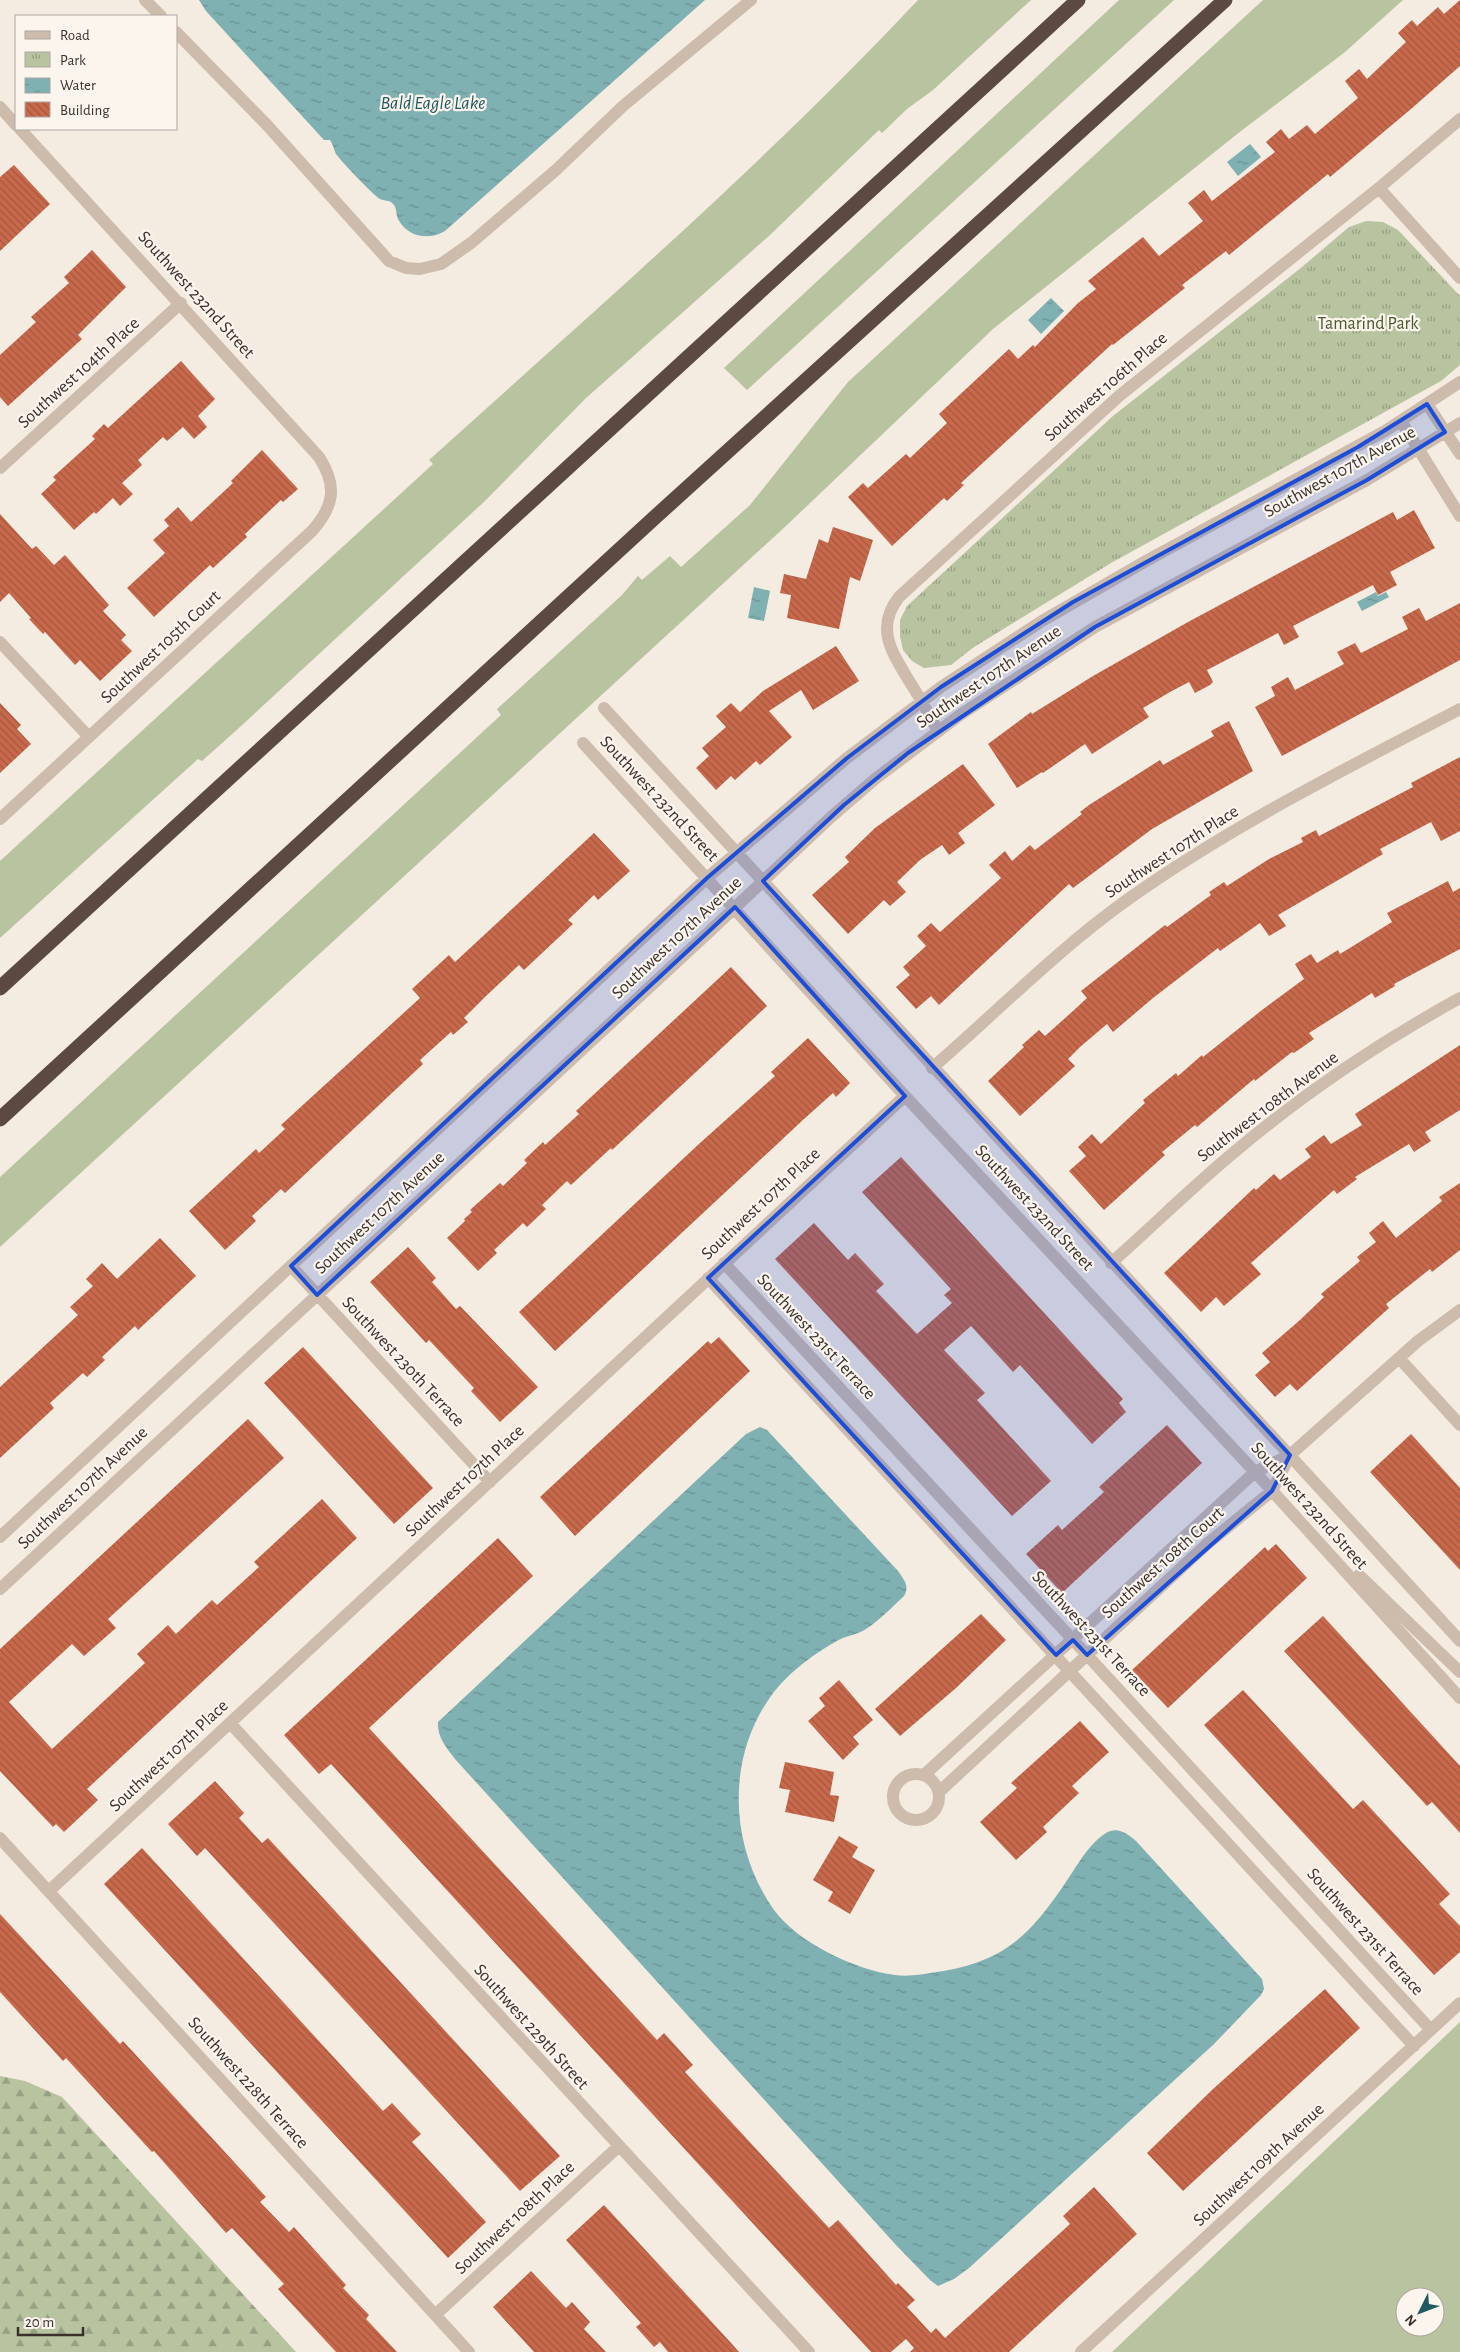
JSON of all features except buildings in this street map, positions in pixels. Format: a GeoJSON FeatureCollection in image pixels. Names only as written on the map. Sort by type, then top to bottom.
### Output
{"type":"FeatureCollection","features":[{"type":"Feature","properties":{"kind":"highway"},"geometry":{"type":"LineString","coordinates":[[0,988],[1078,0]]}},
{"type":"Feature","properties":{"kind":"highway"},"geometry":{"type":"LineString","coordinates":[[0,1119],[661,512],[1225,0]]}},
{"type":"Feature","properties":{"kind":"street"},"geometry":{"type":"LineString","coordinates":[[144,0],[159,15]]}},
{"type":"Feature","properties":{"kind":"street"},"geometry":{"type":"LineString","coordinates":[[178,34],[267,125],[388,261],[406,268],[420,269],[441,264],[471,244],[556,170],[662,72],[751,0]]}},
{"type":"Feature","properties":{"kind":"street"},"geometry":{"type":"LineString","coordinates":[[2,113],[15,124]]}},
{"type":"Feature","properties":{"kind":"street","name":"Southwest 106th Place"},"geometry":{"type":"LineString","coordinates":[[938,731],[895,657],[888,640],[889,616],[899,596],[1118,396],[1379,188],[1460,119]]}},
{"type":"Feature","properties":{"kind":"street","name":"Southwest 232nd Street"},"geometry":{"type":"LineString","coordinates":[[21,130],[181,303],[319,457],[330,476],[332,492]]}},
{"type":"Feature","properties":{"kind":"street"},"geometry":{"type":"LineString","coordinates":[[1379,188],[1460,278]]}},
{"type":"Feature","properties":{"kind":"street","name":"Southwest 104th Place"},"geometry":{"type":"LineString","coordinates":[[0,468],[181,303]]}},
{"type":"Feature","properties":{"kind":"street","name":"Southwest 107th Avenue"},"geometry":{"type":"LineString","coordinates":[[0,1536],[736,852],[847,758],[922,702],[1005,644],[1073,602],[1358,446],[1401,421],[1460,382]]}},
{"type":"Feature","properties":{"kind":"street"},"geometry":{"type":"LineString","coordinates":[[1427,404],[1460,454]]}},
{"type":"Feature","properties":{"kind":"street"},"geometry":{"type":"LineString","coordinates":[[1401,421],[1460,516]]}},
{"type":"Feature","properties":{"kind":"street","name":"Southwest 107th Avenue"},"geometry":{"type":"LineString","coordinates":[[0,1589],[844,805],[938,731],[998,689],[1095,628],[1367,480],[1460,422]]}},
{"type":"Feature","properties":{"kind":"street","name":"Southwest 105th Court"},"geometry":{"type":"LineString","coordinates":[[0,819],[312,531],[323,516],[332,492]]}},
{"type":"Feature","properties":{"kind":"street"},"geometry":{"type":"LineString","coordinates":[[0,642],[89,737]]}},
{"type":"Feature","properties":{"kind":"street","name":"Southwest 232nd Street"},"geometry":{"type":"LineString","coordinates":[[604,708],[932,1068],[1460,1641]]}},
{"type":"Feature","properties":{"kind":"street","name":"Southwest 107th Place"},"geometry":{"type":"LineString","coordinates":[[932,1068],[1065,948],[1097,922],[1154,881],[1237,829],[1460,709]]}},
{"type":"Feature","properties":{"kind":"street","name":"Southwest 232nd Street"},"geometry":{"type":"LineString","coordinates":[[583,743],[735,907],[905,1096],[1272,1490],[1460,1698]]}},
{"type":"Feature","properties":{"kind":"street","name":"Southwest 108th Avenue"},"geometry":{"type":"LineString","coordinates":[[1111,1263],[1204,1178],[1275,1118],[1382,1044],[1460,998]]}},
{"type":"Feature","properties":{"kind":"street","name":"Southwest 107th Place"},"geometry":{"type":"LineString","coordinates":[[49,1891],[905,1096]]}},
{"type":"Feature","properties":{"kind":"street","name":"Southwest 231st Terrace"},"geometry":{"type":"LineString","coordinates":[[724,1263],[1087,1655],[1430,2030]]}},
{"type":"Feature","properties":{"kind":"street","name":"Southwest 230th Terrace"},"geometry":{"type":"LineString","coordinates":[[291,1266],[490,1482]]}},
{"type":"Feature","properties":{"kind":"street"},"geometry":{"type":"LineString","coordinates":[[708,1278],[1414,2046]]}},
{"type":"Feature","properties":{"kind":"street","name":"Southwest 108th Court"},"geometry":{"type":"LineString","coordinates":[[924,1775],[1255,1472],[1290,1455],[1431,1330],[1460,1310]]}},
{"type":"Feature","properties":{"kind":"street"},"geometry":{"type":"LineString","coordinates":[[1399,1358],[1460,1425]]}},
{"type":"Feature","properties":{"kind":"street","name":"Southwest 108th Court"},"geometry":{"type":"LineString","coordinates":[[939,1792],[1207,1544],[1272,1490],[1290,1455]]}},
{"type":"Feature","properties":{"kind":"street"},"geometry":{"type":"LineString","coordinates":[[1306,1529],[1352,1568],[1460,1672]]}},
{"type":"Feature","properties":{"kind":"street","name":"Southwest 229th Street"},"geometry":{"type":"LineString","coordinates":[[230,1723],[618,2147],[809,2352]]}},
{"type":"Feature","properties":{"kind":"street"},"geometry":{"type":"LineString","coordinates":[[916,1773],[924,1775],[936,1785],[939,1792],[937,1808],[925,1818],[909,1819],[896,1808],[894,1793],[901,1779],[916,1773]]}},
{"type":"Feature","properties":{"kind":"street","name":"Southwest 228th Terrace"},"geometry":{"type":"LineString","coordinates":[[0,1838],[469,2352]]}},
{"type":"Feature","properties":{"kind":"street","name":"Southwest 109th Avenue"},"geometry":{"type":"LineString","coordinates":[[1081,2352],[1460,2003]]}},
{"type":"Feature","properties":{"kind":"street","name":"Southwest 108th Place"},"geometry":{"type":"LineString","coordinates":[[435,2315],[618,2147]]}},
{"type":"Feature","properties":{"kind":"highlighted area"},"geometry":{"type":"Polygon","coordinates":[[[1427,404],[1445,432],[1367,480],[1095,627],[908,753],[844,805],[763,881],[1290,1455],[1272,1491],[1087,1655],[1073,1640],[1056,1655],[708,1278],[905,1096],[735,907],[317,1295],[291,1266],[707,878],[847,758],[941,687],[1073,602],[1358,447],[1427,404]]]}},
{"type":"Feature","properties":{"kind":"green space"},"geometry":{"type":"Polygon","coordinates":[[[918,0],[1031,0],[933,90],[907,109],[882,133],[879,130],[770,235],[585,399],[486,500],[240,727],[202,761],[198,759],[0,938],[0,861],[433,464],[429,460],[740,178],[918,0]]]}},
{"type":"Feature","properties":{"kind":"green space"},"geometry":{"type":"Polygon","coordinates":[[[1119,0],[1174,0],[747,390],[724,368],[1119,0]]]}},
{"type":"Feature","properties":{"kind":"green space"},"geometry":{"type":"Polygon","coordinates":[[[1263,0],[1403,0],[1345,52],[1241,131],[993,329],[787,525],[0,1247],[0,1177],[501,715],[497,709],[622,595],[638,576],[642,580],[670,556],[681,567],[750,505],[848,382],[1263,0]]]}},
{"type":"Feature","properties":{"kind":"green space","name":"Tamarind Park"},"geometry":{"type":"Polygon","coordinates":[[[1366,221],[1383,222],[1398,230],[1460,296],[1460,365],[1441,381],[1111,563],[974,647],[951,665],[924,668],[912,661],[903,650],[900,636],[900,620],[907,606],[1113,416],[1302,267],[1349,227],[1366,221]]]}},
{"type":"Feature","properties":{"kind":"green space"},"geometry":{"type":"Polygon","coordinates":[[[1460,2022],[1460,2352],[1112,2352],[1460,2022]]]}},
{"type":"Feature","properties":{"kind":"green space"},"geometry":{"type":"Polygon","coordinates":[[[0,2076],[25,2081],[62,2097],[296,2352],[0,2352],[0,2076]]]}},
{"type":"Feature","properties":{"kind":"water","name":"Bald Eagle Lake"},"geometry":{"type":"Polygon","coordinates":[[[199,0],[705,0],[445,231],[432,236],[419,236],[402,225],[398,219],[396,208],[390,201],[380,199],[357,178],[336,154],[330,140],[324,140],[206,11],[199,0]]]}},
{"type":"Feature","properties":{"kind":"water"},"geometry":{"type":"Polygon","coordinates":[[[1250,144],[1261,157],[1238,176],[1227,162],[1250,144]]]}},
{"type":"Feature","properties":{"kind":"water"},"geometry":{"type":"Polygon","coordinates":[[[1051,298],[1064,311],[1041,334],[1028,320],[1051,298]]]}},
{"type":"Feature","properties":{"kind":"water"},"geometry":{"type":"Polygon","coordinates":[[[754,587],[770,591],[764,621],[748,618],[754,587]]]}},
{"type":"Feature","properties":{"kind":"water"},"geometry":{"type":"Polygon","coordinates":[[[1376,592],[1378,596],[1386,592],[1389,597],[1362,611],[1357,602],[1376,592]]]}},
{"type":"Feature","properties":{"kind":"water"},"geometry":{"type":"Polygon","coordinates":[[[760,1427],[767,1430],[898,1571],[906,1586],[904,1596],[876,1622],[862,1631],[826,1647],[800,1666],[777,1688],[756,1721],[746,1748],[740,1775],[739,1804],[742,1832],[748,1859],[759,1886],[784,1922],[813,1944],[829,1953],[846,1961],[880,1972],[895,1975],[911,1975],[960,1968],[996,1954],[1011,1945],[1025,1933],[1051,1904],[1094,1843],[1106,1833],[1118,1830],[1136,1841],[1262,1979],[1264,1989],[1261,1995],[1214,2044],[969,2268],[954,2279],[938,2286],[896,2245],[455,1759],[443,1742],[439,1732],[438,1722],[746,1434],[760,1427]]]}}]}
